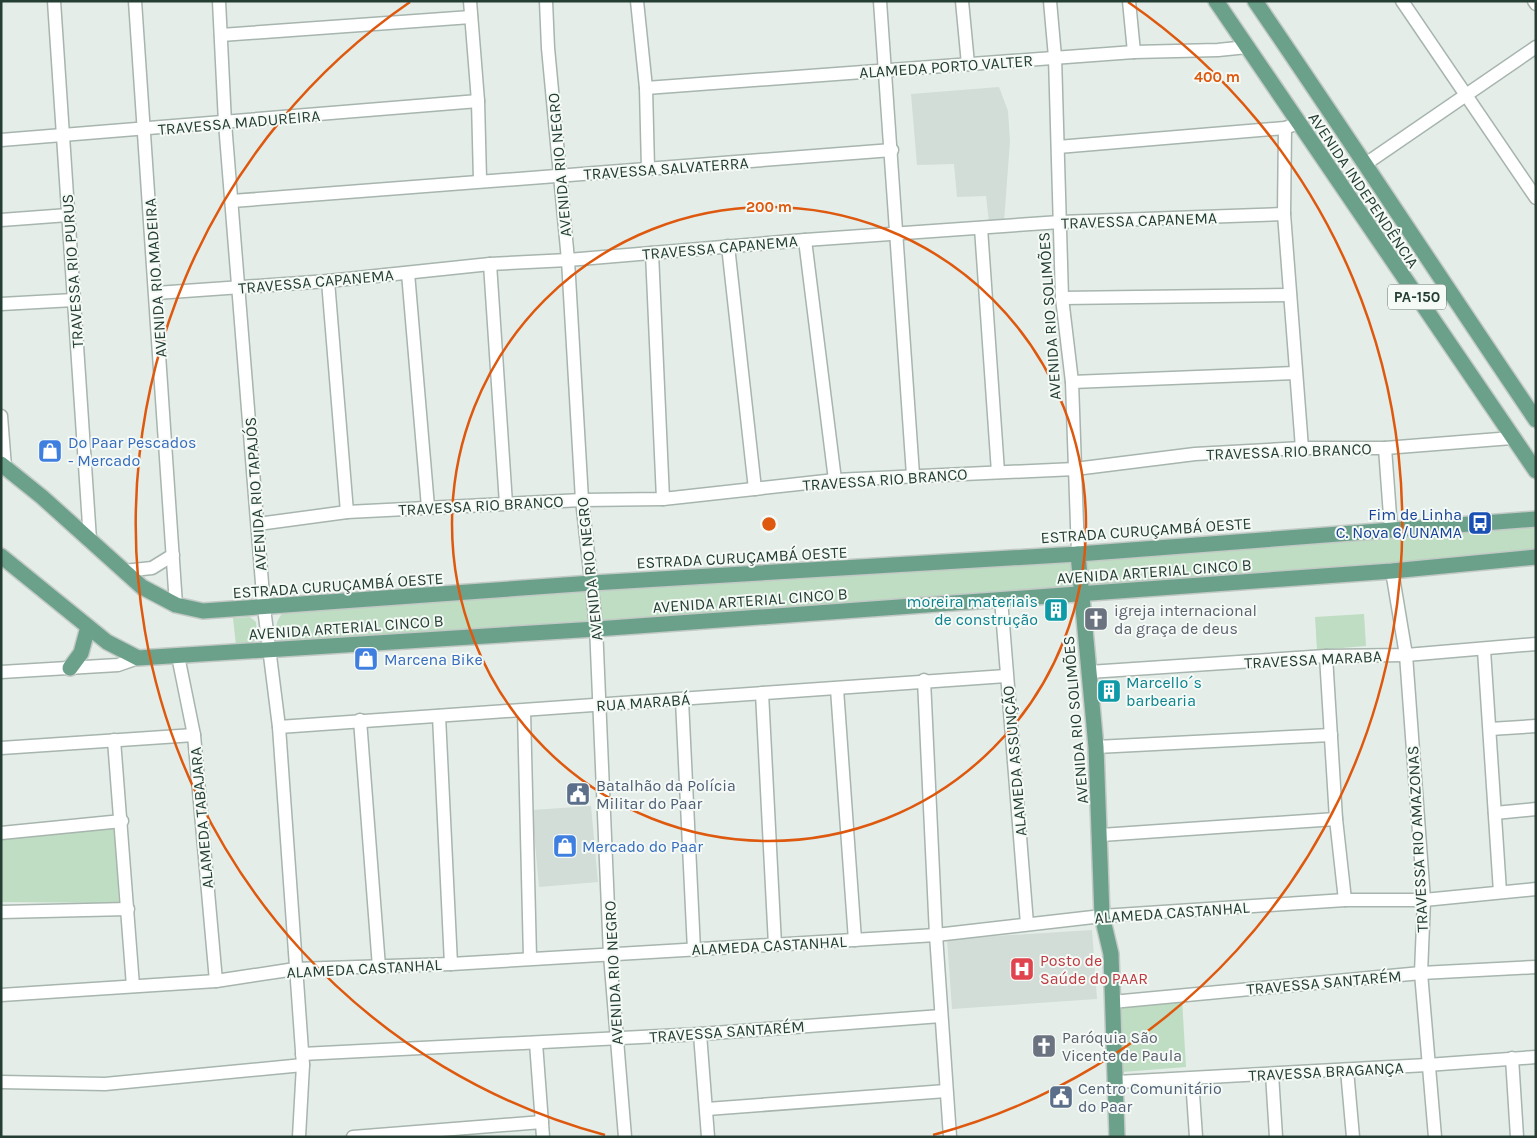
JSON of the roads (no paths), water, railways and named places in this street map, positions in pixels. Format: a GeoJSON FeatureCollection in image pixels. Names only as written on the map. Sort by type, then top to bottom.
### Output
{"type":"FeatureCollection","features":[{"type":"Feature","properties":{"kind":"main road","name":"AVENIDA INDEPENDÊNCIA"},"geometry":{"type":"LineString","coordinates":[[1216,1],[1247,47],[1291,126],[1536,471]]}},
{"type":"Feature","properties":{"kind":"main road","name":"AVENIDA INDEPENDÊNCIA"},"geometry":{"type":"LineString","coordinates":[[1255,1],[1536,420]]}},
{"type":"Feature","properties":{"kind":"main road","name":"ESTRADA CURUÇAMBÁ OESTE"},"geometry":{"type":"LineString","coordinates":[[3,465],[142,587],[176,605],[203,611],[592,583],[1078,554],[1536,519]]}},
{"type":"Feature","properties":{"kind":"main road","name":"AVENIDA RIO SOLIMÕES"},"geometry":{"type":"LineString","coordinates":[[1078,554],[1096,747],[1101,835],[1102,916],[1111,954],[1117,1082],[1117,1137]]}},
{"type":"Feature","properties":{"kind":"main road"},"geometry":{"type":"LineString","coordinates":[[1,556],[107,642],[138,658]]}},
{"type":"Feature","properties":{"kind":"main road","name":"AVENIDA ARTERIAL CINCO B"},"geometry":{"type":"LineString","coordinates":[[138,658],[270,648],[596,629],[1392,571],[1536,557]]}},
{"type":"Feature","properties":{"kind":"main road"},"geometry":{"type":"LineString","coordinates":[[70,668],[81,653],[88,627]]}},
{"type":"Feature","properties":{"kind":"street","name":"TRAVESSA RIO PURUS"},"geometry":{"type":"LineString","coordinates":[[54,1],[90,540]]}},
{"type":"Feature","properties":{"kind":"street","name":"AVENIDA RIO MADEIRA"},"geometry":{"type":"LineString","coordinates":[[135,1],[176,605]]}},
{"type":"Feature","properties":{"kind":"street","name":"AVENIDA RIO TAPAJÓS"},"geometry":{"type":"LineString","coordinates":[[219,1],[225,123],[264,608],[279,727],[302,1060],[299,1137]]}},
{"type":"Feature","properties":{"kind":"street"},"geometry":{"type":"LineString","coordinates":[[470,1],[478,101],[480,180]]}},
{"type":"Feature","properties":{"kind":"street","name":"AVENIDA RIO NEGRO"},"geometry":{"type":"LineString","coordinates":[[546,1],[548,48],[568,260],[582,500],[596,629],[601,704],[610,955],[625,1137]]}},
{"type":"Feature","properties":{"kind":"street"},"geometry":{"type":"LineString","coordinates":[[637,1],[646,88],[648,169]]}},
{"type":"Feature","properties":{"kind":"street"},"geometry":{"type":"LineString","coordinates":[[880,1],[884,70],[892,150],[895,234],[913,475]]}},
{"type":"Feature","properties":{"kind":"street"},"geometry":{"type":"LineString","coordinates":[[962,1],[968,64]]}},
{"type":"Feature","properties":{"kind":"street","name":"AVENIDA RIO SOLIMÕES"},"geometry":{"type":"LineString","coordinates":[[1050,1],[1055,58],[1062,298],[1072,382],[1078,554]]}},
{"type":"Feature","properties":{"kind":"street"},"geometry":{"type":"LineString","coordinates":[[1129,1],[1134,52]]}},
{"type":"Feature","properties":{"kind":"street"},"geometry":{"type":"LineString","coordinates":[[1402,1],[1536,198]]}},
{"type":"Feature","properties":{"kind":"street"},"geometry":{"type":"LineString","coordinates":[[222,35],[471,17]]}},
{"type":"Feature","properties":{"kind":"street"},"geometry":{"type":"LineString","coordinates":[[1364,165],[1536,46]]}},
{"type":"Feature","properties":{"kind":"street","name":"ALAMEDA PORTO VALTER"},"geometry":{"type":"LineString","coordinates":[[646,88],[1134,52],[1218,50],[1247,47]]}},
{"type":"Feature","properties":{"kind":"street","name":"TRAVESSA MADUREIRA"},"geometry":{"type":"LineString","coordinates":[[1,140],[144,130],[478,101]]}},
{"type":"Feature","properties":{"kind":"street"},"geometry":{"type":"LineString","coordinates":[[1058,147],[1291,126],[1284,214],[1302,448]]}},
{"type":"Feature","properties":{"kind":"street","name":"TRAVESSA SALVATERRA"},"geometry":{"type":"LineString","coordinates":[[232,201],[480,180],[560,176],[892,150]]}},
{"type":"Feature","properties":{"kind":"street","name":"TRAVESSA CAPANEMA"},"geometry":{"type":"LineString","coordinates":[[156,294],[408,273],[490,264],[568,260],[805,240],[1060,222],[1284,214]]}},
{"type":"Feature","properties":{"kind":"street"},"geometry":{"type":"LineString","coordinates":[[1,220],[68,215]]}},
{"type":"Feature","properties":{"kind":"street"},"geometry":{"type":"LineString","coordinates":[[981,228],[998,472]]}},
{"type":"Feature","properties":{"kind":"street"},"geometry":{"type":"LineString","coordinates":[[805,240],[835,480]]}},
{"type":"Feature","properties":{"kind":"street"},"geometry":{"type":"LineString","coordinates":[[728,246],[755,489]]}},
{"type":"Feature","properties":{"kind":"street"},"geometry":{"type":"LineString","coordinates":[[652,253],[663,498]]}},
{"type":"Feature","properties":{"kind":"street"},"geometry":{"type":"LineString","coordinates":[[490,264],[506,504]]}},
{"type":"Feature","properties":{"kind":"street"},"geometry":{"type":"LineString","coordinates":[[408,273],[428,507]]}},
{"type":"Feature","properties":{"kind":"street"},"geometry":{"type":"LineString","coordinates":[[328,280],[347,512]]}},
{"type":"Feature","properties":{"kind":"street"},"geometry":{"type":"LineString","coordinates":[[1062,298],[1290,295]]}},
{"type":"Feature","properties":{"kind":"street"},"geometry":{"type":"LineString","coordinates":[[1,304],[74,300]]}},
{"type":"Feature","properties":{"kind":"street"},"geometry":{"type":"LineString","coordinates":[[1072,382],[1295,373]]}},
{"type":"Feature","properties":{"kind":"street"},"geometry":{"type":"LineString","coordinates":[[1,416],[3,465]]}},
{"type":"Feature","properties":{"kind":"street","name":"TRAVESSA RIO BRANCO"},"geometry":{"type":"LineString","coordinates":[[258,524],[347,512],[582,500],[663,498],[835,480],[1075,469],[1195,454],[1302,448],[1385,448],[1512,438]]}},
{"type":"Feature","properties":{"kind":"street"},"geometry":{"type":"LineString","coordinates":[[1385,448],[1391,529]]}},
{"type":"Feature","properties":{"kind":"street"},"geometry":{"type":"LineString","coordinates":[[124,571],[152,568],[173,555]]}},
{"type":"Feature","properties":{"kind":"street","name":"TRAVESSA RIO AMAZONAS"},"geometry":{"type":"LineString","coordinates":[[1392,571],[1406,655],[1424,900],[1421,973],[1427,1065],[1435,1137]]}},
{"type":"Feature","properties":{"kind":"street","name":"ALAMEDA ASSUNÇÃO"},"geometry":{"type":"LineString","coordinates":[[1001,599],[1027,924]]}},
{"type":"Feature","properties":{"kind":"street","name":"TRAVESSA MARABA"},"geometry":{"type":"LineString","coordinates":[[1089,672],[1326,656],[1406,655],[1484,650],[1536,644]]}},
{"type":"Feature","properties":{"kind":"street"},"geometry":{"type":"LineString","coordinates":[[1484,650],[1500,892]]}},
{"type":"Feature","properties":{"kind":"street","name":"ALAMEDA TABAJARA"},"geometry":{"type":"LineString","coordinates":[[178,656],[194,735],[216,982]]}},
{"type":"Feature","properties":{"kind":"street"},"geometry":{"type":"LineString","coordinates":[[1326,656],[1336,818],[1345,900]]}},
{"type":"Feature","properties":{"kind":"street"},"geometry":{"type":"LineString","coordinates":[[1,672],[118,665],[138,658]]}},
{"type":"Feature","properties":{"kind":"street","name":"RUA MARABÁ"},"geometry":{"type":"LineString","coordinates":[[279,727],[360,720],[524,712],[601,704],[837,689],[924,680],[1006,676]]}},
{"type":"Feature","properties":{"kind":"street"},"geometry":{"type":"LineString","coordinates":[[924,680],[936,935],[950,1137]]}},
{"type":"Feature","properties":{"kind":"street"},"geometry":{"type":"LineString","coordinates":[[837,689],[856,940]]}},
{"type":"Feature","properties":{"kind":"street"},"geometry":{"type":"LineString","coordinates":[[762,693],[775,945]]}},
{"type":"Feature","properties":{"kind":"street"},"geometry":{"type":"LineString","coordinates":[[682,700],[694,950]]}},
{"type":"Feature","properties":{"kind":"street"},"geometry":{"type":"LineString","coordinates":[[524,712],[530,958]]}},
{"type":"Feature","properties":{"kind":"street"},"geometry":{"type":"LineString","coordinates":[[439,716],[451,964]]}},
{"type":"Feature","properties":{"kind":"street"},"geometry":{"type":"LineString","coordinates":[[360,720],[379,967]]}},
{"type":"Feature","properties":{"kind":"street"},"geometry":{"type":"LineString","coordinates":[[1490,729],[1536,726]]}},
{"type":"Feature","properties":{"kind":"street"},"geometry":{"type":"LineString","coordinates":[[1,748],[194,735]]}},
{"type":"Feature","properties":{"kind":"street"},"geometry":{"type":"LineString","coordinates":[[1096,747],[1331,735]]}},
{"type":"Feature","properties":{"kind":"street"},"geometry":{"type":"LineString","coordinates":[[114,740],[122,821],[133,986]]}},
{"type":"Feature","properties":{"kind":"street"},"geometry":{"type":"LineString","coordinates":[[1495,813],[1536,810]]}},
{"type":"Feature","properties":{"kind":"street"},"geometry":{"type":"LineString","coordinates":[[1101,835],[1336,818]]}},
{"type":"Feature","properties":{"kind":"street"},"geometry":{"type":"LineString","coordinates":[[1,833],[122,821]]}},
{"type":"Feature","properties":{"kind":"street","name":"ALAMEDA CASTANHAL"},"geometry":{"type":"LineString","coordinates":[[1,995],[216,982],[295,969],[451,964],[936,935],[1102,916],[1345,900],[1424,900],[1536,889]]}},
{"type":"Feature","properties":{"kind":"street"},"geometry":{"type":"LineString","coordinates":[[1,912],[128,909]]}},
{"type":"Feature","properties":{"kind":"street","name":"TRAVESSA SANTARÉM"},"geometry":{"type":"LineString","coordinates":[[1112,1002],[1421,973],[1536,967]]}},
{"type":"Feature","properties":{"kind":"street","name":"TRAVESSA SANTARÉM"},"geometry":{"type":"LineString","coordinates":[[1,1082],[105,1084],[302,1060],[941,1016]]}},
{"type":"Feature","properties":{"kind":"street"},"geometry":{"type":"LineString","coordinates":[[700,1034],[708,1137]]}},
{"type":"Feature","properties":{"kind":"street"},"geometry":{"type":"LineString","coordinates":[[536,1043],[542,1137]]}},
{"type":"Feature","properties":{"kind":"street","name":"TRAVESSA BRAGANÇA"},"geometry":{"type":"LineString","coordinates":[[1117,1082],[1347,1070],[1536,1056]]}},
{"type":"Feature","properties":{"kind":"street"},"geometry":{"type":"LineString","coordinates":[[1512,1058],[1517,1137]]}},
{"type":"Feature","properties":{"kind":"street"},"geometry":{"type":"LineString","coordinates":[[1347,1070],[1353,1137]]}},
{"type":"Feature","properties":{"kind":"street"},"geometry":{"type":"LineString","coordinates":[[1272,1074],[1276,1137]]}},
{"type":"Feature","properties":{"kind":"street"},"geometry":{"type":"LineString","coordinates":[[1192,1079],[1196,1137]]}},
{"type":"Feature","properties":{"kind":"street"},"geometry":{"type":"LineString","coordinates":[[706,1108],[946,1091]]}},
{"type":"Feature","properties":{"kind":"street"},"geometry":{"type":"LineString","coordinates":[[353,1137],[542,1122]]}},
{"type":"Feature","properties":{"kind":"place","name":"Do Paar Pescados - Mercado"},"geometry":{"type":"Point","coordinates":[50,451]}},
{"type":"Feature","properties":{"kind":"place","name":"Fim de Linha C. Nova 6/UNAMA"},"geometry":{"type":"Point","coordinates":[1480,523]}},
{"type":"Feature","properties":{"kind":"place","name":"moreira materiais de construção"},"geometry":{"type":"Point","coordinates":[1056,610]}},
{"type":"Feature","properties":{"kind":"place","name":"igreja internacional da graça de deus"},"geometry":{"type":"Point","coordinates":[1096,619]}},
{"type":"Feature","properties":{"kind":"place","name":"Marcena Bike"},"geometry":{"type":"Point","coordinates":[366,659]}},
{"type":"Feature","properties":{"kind":"place","name":"Marcello´s barbearia"},"geometry":{"type":"Point","coordinates":[1109,691]}},
{"type":"Feature","properties":{"kind":"place","name":"Batalhão da Polícia Militar do Paar"},"geometry":{"type":"Point","coordinates":[578,794]}},
{"type":"Feature","properties":{"kind":"place","name":"Mercado do Paar"},"geometry":{"type":"Point","coordinates":[565,846]}},
{"type":"Feature","properties":{"kind":"place","name":"Posto de Saúde do PAAR"},"geometry":{"type":"Point","coordinates":[1022,969]}},
{"type":"Feature","properties":{"kind":"place","name":"Paróquia São Vicente de Paula"},"geometry":{"type":"Point","coordinates":[1044,1046]}},
{"type":"Feature","properties":{"kind":"place","name":"Centro Comunitário do Paar"},"geometry":{"type":"Point","coordinates":[1061,1097]}}]}
